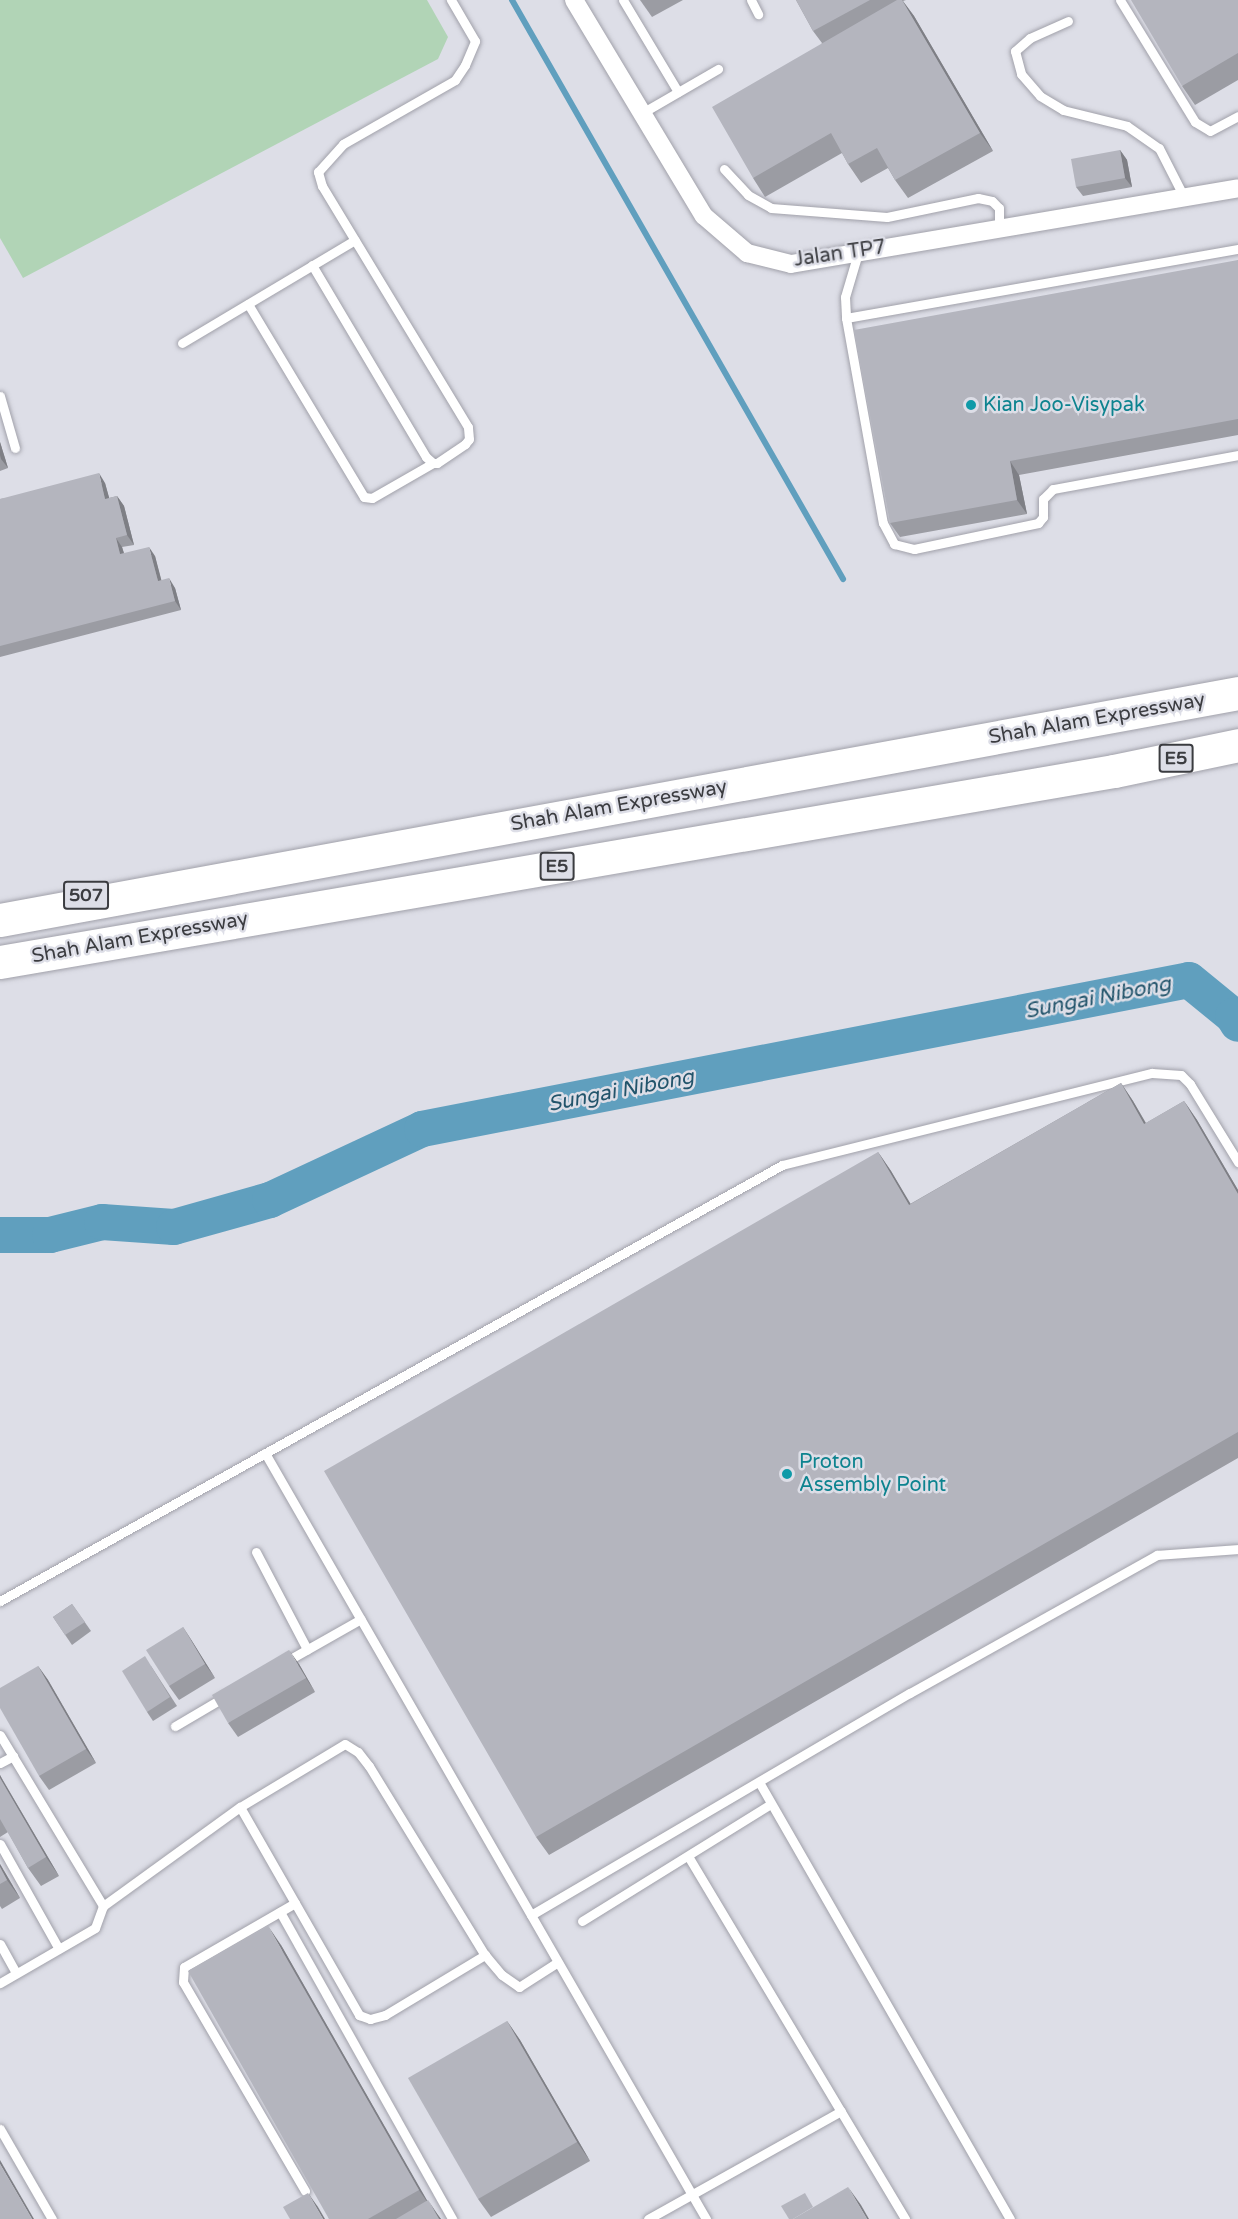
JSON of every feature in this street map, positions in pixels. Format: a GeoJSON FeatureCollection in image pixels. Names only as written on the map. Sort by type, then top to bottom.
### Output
{"type":"FeatureCollection","features":[{"type":"Feature","properties":{"kind":"highway","name":"Shah Alam Expressway"},"geometry":{"type":"LineString","coordinates":[[0,920],[1238,693]]}},
{"type":"Feature","properties":{"kind":"highway","name":"Shah Alam Expressway"},"geometry":{"type":"LineString","coordinates":[[0,962],[1114,771],[1238,745]]}},
{"type":"Feature","properties":{"kind":"highway"},"geometry":{"type":"LineString","coordinates":[[1114,771],[1238,764]]}},
{"type":"Feature","properties":{"kind":"highway","name":"507"},"geometry":{"type":"LineString","coordinates":[[0,902],[171,888]]}},
{"type":"Feature","properties":{"kind":"street","name":"Jalan TP7"},"geometry":{"type":"LineString","coordinates":[[574,0],[704,216],[747,253],[791,264],[1238,188]]}},
{"type":"Feature","properties":{"kind":"lane"},"geometry":{"type":"LineString","coordinates":[[248,304],[364,497],[372,498],[433,463],[450,456],[469,439],[468,427],[322,186],[318,172],[343,144],[455,80],[475,41],[451,0]]}},
{"type":"Feature","properties":{"kind":"lane"},"geometry":{"type":"LineString","coordinates":[[624,0],[678,92]]}},
{"type":"Feature","properties":{"kind":"lane"},"geometry":{"type":"LineString","coordinates":[[751,0],[759,14]]}},
{"type":"Feature","properties":{"kind":"lane"},"geometry":{"type":"LineString","coordinates":[[1120,0],[1195,122],[1210,131],[1238,116]]}},
{"type":"Feature","properties":{"kind":"lane"},"geometry":{"type":"LineString","coordinates":[[1068,21],[1030,38],[1015,51],[1021,74],[1040,96],[1063,110],[1127,126],[1159,148],[1184,197]]}},
{"type":"Feature","properties":{"kind":"lane"},"geometry":{"type":"LineString","coordinates":[[642,113],[718,69]]}},
{"type":"Feature","properties":{"kind":"lane"},"geometry":{"type":"LineString","coordinates":[[724,169],[748,195],[771,208],[887,216],[978,198],[992,201],[999,208],[999,228]]}},
{"type":"Feature","properties":{"kind":"lane"},"geometry":{"type":"LineString","coordinates":[[182,343],[355,240]]}},
{"type":"Feature","properties":{"kind":"lane"},"geometry":{"type":"LineString","coordinates":[[846,318],[1238,249]]}},
{"type":"Feature","properties":{"kind":"lane"},"geometry":{"type":"LineString","coordinates":[[858,253],[845,297],[846,318],[883,523],[894,544],[914,549],[1038,523],[1043,517],[1043,499],[1053,489],[1238,455]]}},
{"type":"Feature","properties":{"kind":"lane"},"geometry":{"type":"LineString","coordinates":[[312,265],[426,457],[433,463]]}},
{"type":"Feature","properties":{"kind":"lane"},"geometry":{"type":"LineString","coordinates":[[0,396],[15,448]]}},
{"type":"Feature","properties":{"kind":"lane"},"geometry":{"type":"LineString","coordinates":[[0,1601],[782,1165],[1152,1073],[1181,1075],[1238,1162]]}},
{"type":"Feature","properties":{"kind":"lane"},"geometry":{"type":"LineString","coordinates":[[266,1453],[706,2219]]}},
{"type":"Feature","properties":{"kind":"lane"},"geometry":{"type":"LineString","coordinates":[[531,1915],[910,1693],[1157,1555],[1238,1549]]}},
{"type":"Feature","properties":{"kind":"lane"},"geometry":{"type":"LineString","coordinates":[[256,1552],[307,1650]]}},
{"type":"Feature","properties":{"kind":"lane"},"geometry":{"type":"LineString","coordinates":[[276,1667],[361,1619]]}},
{"type":"Feature","properties":{"kind":"lane"},"geometry":{"type":"LineString","coordinates":[[175,1726],[236,1690]]}},
{"type":"Feature","properties":{"kind":"lane"},"geometry":{"type":"LineString","coordinates":[[0,1736],[104,1906]]}},
{"type":"Feature","properties":{"kind":"lane"},"geometry":{"type":"LineString","coordinates":[[0,1983],[95,1928],[104,1906],[240,1807],[345,1744],[352,1747],[369,1766],[485,1955],[501,1975],[519,1987],[558,1962]]}},
{"type":"Feature","properties":{"kind":"lane"},"geometry":{"type":"LineString","coordinates":[[0,1764],[13,1756]]}},
{"type":"Feature","properties":{"kind":"lane"},"geometry":{"type":"LineString","coordinates":[[759,1782],[1010,2219]]}},
{"type":"Feature","properties":{"kind":"lane"},"geometry":{"type":"LineString","coordinates":[[582,1921],[771,1804]]}},
{"type":"Feature","properties":{"kind":"lane"},"geometry":{"type":"LineString","coordinates":[[240,1807],[359,2015],[370,2019],[386,2014],[485,1955]]}},
{"type":"Feature","properties":{"kind":"lane"},"geometry":{"type":"LineString","coordinates":[[0,1844],[58,1949]]}},
{"type":"Feature","properties":{"kind":"lane"},"geometry":{"type":"LineString","coordinates":[[688,1856],[905,2219]]}},
{"type":"Feature","properties":{"kind":"lane"},"geometry":{"type":"LineString","coordinates":[[295,1903],[184,1967],[183,1982],[305,2190]]}},
{"type":"Feature","properties":{"kind":"lane"},"geometry":{"type":"LineString","coordinates":[[280,1912],[452,2219]]}},
{"type":"Feature","properties":{"kind":"lane"},"geometry":{"type":"LineString","coordinates":[[0,1944],[16,1973]]}},
{"type":"Feature","properties":{"kind":"lane"},"geometry":{"type":"LineString","coordinates":[[648,2219],[841,2111]]}},
{"type":"Feature","properties":{"kind":"lane"},"geometry":{"type":"LineString","coordinates":[[0,2129],[52,2219]]}},
{"type":"Feature","properties":{"kind":"green space"},"geometry":{"type":"Polygon","coordinates":[[[0,0],[427,0],[448,37],[438,59],[23,278],[0,238],[0,0]]]}},
{"type":"Feature","properties":{"kind":"building"},"geometry":{"type":"Polygon","coordinates":[[[796,0],[870,0],[813,31],[796,0]]]}},
{"type":"Feature","properties":{"kind":"building"},"geometry":{"type":"Polygon","coordinates":[[[897,0],[902,0],[980,133],[895,180],[877,148],[848,164],[831,133],[753,178],[712,107],[897,0]]]}},
{"type":"Feature","properties":{"kind":"building"},"geometry":{"type":"Polygon","coordinates":[[[1131,0],[1238,0],[1238,53],[1182,86],[1131,0]]]}},
{"type":"Feature","properties":{"kind":"building"},"geometry":{"type":"Polygon","coordinates":[[[1120,150],[1125,178],[1076,187],[1071,159],[1120,150]]]}},
{"type":"Feature","properties":{"kind":"building"},"geometry":{"type":"Polygon","coordinates":[[[1238,260],[1238,419],[1010,461],[1017,500],[890,523],[854,330],[1238,260]]]}},
{"type":"Feature","properties":{"kind":"building"},"geometry":{"type":"Polygon","coordinates":[[[99,473],[105,499],[117,496],[127,535],[116,538],[120,554],[149,547],[158,581],[169,578],[175,601],[0,646],[0,499],[99,473]]]}},
{"type":"Feature","properties":{"kind":"building","name":"Proton Assembly Point"},"geometry":{"type":"Polygon","coordinates":[[[1121,1083],[1144,1124],[1184,1101],[1238,1194],[1238,1432],[536,1837],[324,1471],[878,1152],[909,1205],[1121,1083]]]}},
{"type":"Feature","properties":{"kind":"building"},"geometry":{"type":"Polygon","coordinates":[[[72,1604],[85,1622],[65,1635],[53,1617],[72,1604]]]}},
{"type":"Feature","properties":{"kind":"building"},"geometry":{"type":"Polygon","coordinates":[[[183,1627],[205,1664],[169,1686],[146,1650],[183,1627]]]}},
{"type":"Feature","properties":{"kind":"building"},"geometry":{"type":"Polygon","coordinates":[[[289,1650],[306,1678],[228,1723],[212,1695],[289,1650]]]}},
{"type":"Feature","properties":{"kind":"building"},"geometry":{"type":"Polygon","coordinates":[[[145,1656],[170,1697],[147,1712],[122,1671],[145,1656]]]}},
{"type":"Feature","properties":{"kind":"building"},"geometry":{"type":"Polygon","coordinates":[[[38,1666],[86,1749],[39,1776],[0,1708],[0,1688],[38,1666]]]}},
{"type":"Feature","properties":{"kind":"building"},"geometry":{"type":"Polygon","coordinates":[[[0,1778],[46,1857],[28,1868],[0,1819],[0,1778]]]}},
{"type":"Feature","properties":{"kind":"building"},"geometry":{"type":"Polygon","coordinates":[[[0,1867],[7,1880],[0,1884],[0,1867]]]}},
{"type":"Feature","properties":{"kind":"building"},"geometry":{"type":"Polygon","coordinates":[[[268,1926],[419,2190],[368,2219],[329,2219],[188,1971],[268,1926]]]}},
{"type":"Feature","properties":{"kind":"building"},"geometry":{"type":"Polygon","coordinates":[[[507,2021],[577,2142],[478,2199],[408,2078],[507,2021]]]}},
{"type":"Feature","properties":{"kind":"building"},"geometry":{"type":"Polygon","coordinates":[[[0,2164],[32,2219],[0,2219],[0,2164]]]}},
{"type":"Feature","properties":{"kind":"building"},"geometry":{"type":"Polygon","coordinates":[[[848,2187],[867,2219],[793,2219],[848,2187]]]}},
{"type":"Feature","properties":{"kind":"building"},"geometry":{"type":"Polygon","coordinates":[[[308,2193],[323,2219],[290,2219],[283,2207],[308,2193]]]}},
{"type":"Feature","properties":{"kind":"building"},"geometry":{"type":"Polygon","coordinates":[[[805,2193],[813,2207],[789,2219],[781,2206],[805,2193]]]}},
{"type":"Feature","properties":{"kind":"building"},"geometry":{"type":"Polygon","coordinates":[[[428,2200],[439,2219],[396,2219],[428,2200]]]}},
{"type":"Feature","properties":{"kind":"waterway"},"geometry":{"type":"LineString","coordinates":[[512,0],[843,579]]}},
{"type":"Feature","properties":{"kind":"waterway","name":"Sungai Nibong"},"geometry":{"type":"LineString","coordinates":[[0,1235],[50,1235],[102,1222],[174,1227],[270,1200],[422,1129],[1189,980],[1233,1016],[1238,1024]]}},
{"type":"Feature","properties":{"kind":"place","name":"Kian Joo-Visypak"},"geometry":{"type":"Point","coordinates":[971,405]}},
{"type":"Feature","properties":{"kind":"place","name":"Proton Assembly Point"},"geometry":{"type":"Point","coordinates":[787,1474]}}]}
